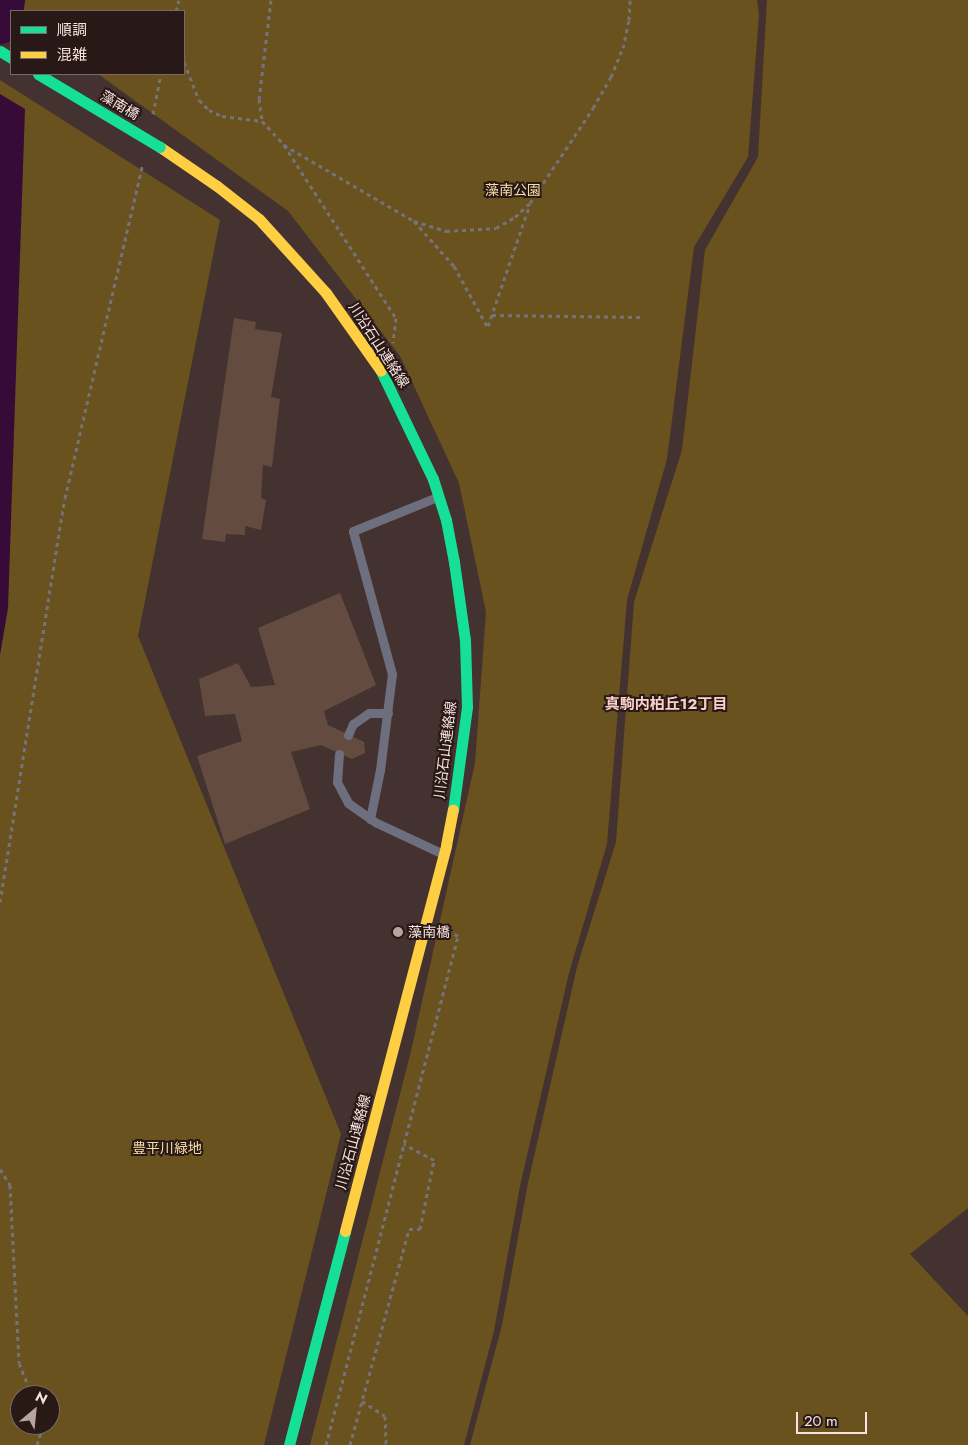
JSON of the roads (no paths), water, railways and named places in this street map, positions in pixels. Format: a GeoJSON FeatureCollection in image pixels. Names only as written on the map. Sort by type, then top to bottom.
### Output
{"type":"FeatureCollection","features":[{"type":"Feature","properties":{"kind":"street","name":"藻南橋"},"geometry":{"type":"LineString","coordinates":[[40,75],[160,147]]}},
{"type":"Feature","properties":{"kind":"street","name":"川沿石山連絡線"},"geometry":{"type":"LineString","coordinates":[[160,147],[217,186],[259,220],[326,293],[378,366],[412,433],[438,497],[447,529],[465,640],[467,707],[456,795],[444,854],[289,1445]]}},
{"type":"Feature","properties":{"kind":"lane"},"geometry":{"type":"LineString","coordinates":[[370,819],[380,770],[392,674],[353,531],[438,497]]}},
{"type":"Feature","properties":{"kind":"lane"},"geometry":{"type":"LineString","coordinates":[[348,735],[353,724],[369,713],[388,713]]}},
{"type":"Feature","properties":{"kind":"lane"},"geometry":{"type":"LineString","coordinates":[[340,754],[337,782],[348,803],[370,819],[444,854]]}},
{"type":"Feature","properties":{"kind":"waterway"},"geometry":{"type":"LineString","coordinates":[[0,23],[4,0]]}},
{"type":"Feature","properties":{"kind":"place","name":"藻南橋"},"geometry":{"type":"Point","coordinates":[398,932]}},
{"type":"Feature","properties":{"kind":"district","name":"真駒内柏丘12丁目"},"geometry":{"type":"Point","coordinates":[666,705]}},
{"type":"Feature","properties":{"kind":"park label","name":"藻南公園"},"geometry":{"type":"Point","coordinates":[513,190]}},
{"type":"Feature","properties":{"kind":"park label","name":"豊平川緑地"},"geometry":{"type":"Point","coordinates":[167,1148]}}]}
